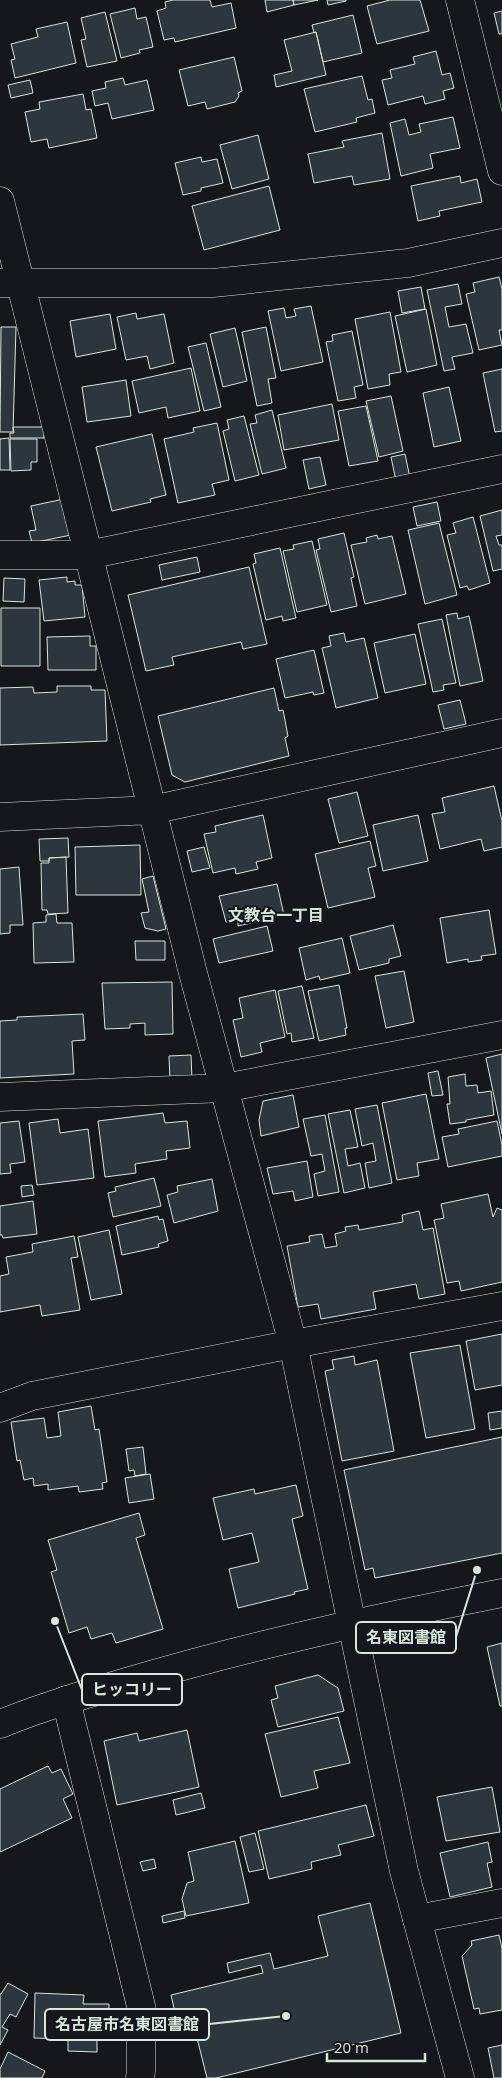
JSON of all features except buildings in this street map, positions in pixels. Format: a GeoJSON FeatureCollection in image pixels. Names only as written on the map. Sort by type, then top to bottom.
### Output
{"type":"FeatureCollection","features":[{"type":"Feature","properties":{"kind":"street"},"geometry":{"type":"LineString","coordinates":[[460,0],[502,171]]}},
{"type":"Feature","properties":{"kind":"street"},"geometry":{"type":"LineString","coordinates":[[0,201],[10,283],[88,555],[224,1088],[293,1344],[404,1871],[460,2078]]}},
{"type":"Feature","properties":{"kind":"street"},"geometry":{"type":"LineString","coordinates":[[10,283],[213,282],[408,263],[502,244]]}},
{"type":"Feature","properties":{"kind":"street"},"geometry":{"type":"LineString","coordinates":[[0,555],[88,555],[502,469]]}},
{"type":"Feature","properties":{"kind":"street"},"geometry":{"type":"LineString","coordinates":[[0,818],[152,810],[502,733]]}},
{"type":"Feature","properties":{"kind":"street"},"geometry":{"type":"LineString","coordinates":[[0,1097],[224,1088],[502,1035]]}},
{"type":"Feature","properties":{"kind":"street"},"geometry":{"type":"LineString","coordinates":[[0,1408],[32,1396],[293,1344],[502,1306]]}},
{"type":"Feature","properties":{"kind":"street"},"geometry":{"type":"LineString","coordinates":[[0,1724],[66,1700],[185,1665],[353,1623],[502,1593]]}},
{"type":"Feature","properties":{"kind":"street"},"geometry":{"type":"LineString","coordinates":[[66,1700],[141,2006],[142,2071],[140,2078]]}},
{"type":"Feature","properties":{"kind":"street"},"geometry":{"type":"LineString","coordinates":[[416,1919],[502,1903]]}},
{"type":"Feature","properties":{"kind":"place","name":"名東図書館"},"geometry":{"type":"Point","coordinates":[477,1570]}},
{"type":"Feature","properties":{"kind":"place","name":"ヒッコリー"},"geometry":{"type":"Point","coordinates":[55,1621]}},
{"type":"Feature","properties":{"kind":"place","name":"名古屋市名東図書館"},"geometry":{"type":"Point","coordinates":[286,2016]}},
{"type":"Feature","properties":{"kind":"district","name":"文教台一丁目"},"geometry":{"type":"Point","coordinates":[276,915]}}]}
